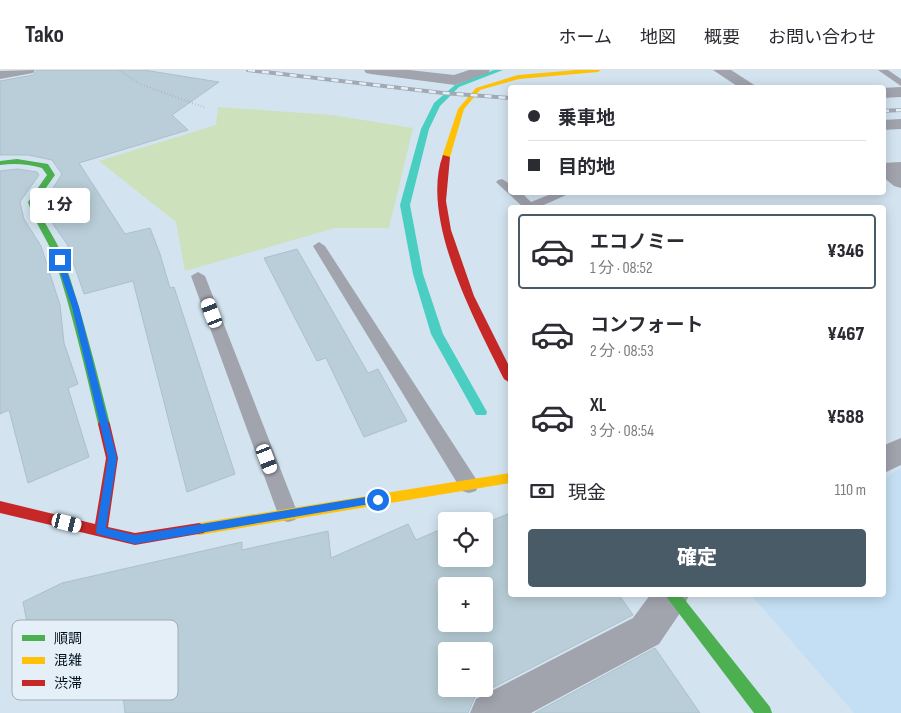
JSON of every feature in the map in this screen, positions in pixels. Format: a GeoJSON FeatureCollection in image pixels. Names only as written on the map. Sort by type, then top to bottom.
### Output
{"type":"FeatureCollection","features":[{"type":"Feature","properties":{"kind":"street"},"geometry":{"type":"LineString","coordinates":[[0,75],[28,70]]}},
{"type":"Feature","properties":{"kind":"street"},"geometry":{"type":"LineString","coordinates":[[371,70],[455,80],[483,70]]}},
{"type":"Feature","properties":{"kind":"street"},"geometry":{"type":"LineString","coordinates":[[508,375],[483,327],[456,259],[442,204],[446,151],[461,109],[478,89],[518,77],[598,70]]}},
{"type":"Feature","properties":{"kind":"street"},"geometry":{"type":"LineString","coordinates":[[720,70],[747,85]]}},
{"type":"Feature","properties":{"kind":"street"},"geometry":{"type":"LineString","coordinates":[[886,93],[901,92]]}},
{"type":"Feature","properties":{"kind":"street"},"geometry":{"type":"LineString","coordinates":[[886,125],[901,124]]}},
{"type":"Feature","properties":{"kind":"street"},"geometry":{"type":"LineString","coordinates":[[0,162],[10,160],[26,161],[45,166],[51,175],[32,202],[36,218],[54,245],[75,307],[112,458],[101,531]]}},
{"type":"Feature","properties":{"kind":"street"},"geometry":{"type":"LineString","coordinates":[[886,168],[901,168]]}},
{"type":"Feature","properties":{"kind":"street"},"geometry":{"type":"LineString","coordinates":[[886,169],[901,182]]}},
{"type":"Feature","properties":{"kind":"street"},"geometry":{"type":"LineString","coordinates":[[886,459],[901,450]]}},
{"type":"Feature","properties":{"kind":"street"},"geometry":{"type":"LineString","coordinates":[[0,506],[135,539],[508,478]]}},
{"type":"Feature","properties":{"kind":"street"},"geometry":{"type":"LineString","coordinates":[[490,713],[646,631],[671,597]]}},
{"type":"Feature","properties":{"kind":"street"},"geometry":{"type":"LineString","coordinates":[[674,597],[764,713]]}},
{"type":"Feature","properties":{"kind":"lane"},"geometry":{"type":"LineString","coordinates":[[882,70],[901,83]]}},
{"type":"Feature","properties":{"kind":"lane"},"geometry":{"type":"LineString","coordinates":[[517,195],[529,205]]}},
{"type":"Feature","properties":{"kind":"lane"},"geometry":{"type":"LineString","coordinates":[[536,205],[561,195]]}},
{"type":"Feature","properties":{"kind":"lane"},"geometry":{"type":"LineString","coordinates":[[319,246],[469,485]]}},
{"type":"Feature","properties":{"kind":"lane"},"geometry":{"type":"LineString","coordinates":[[198,276],[288,514]]}},
{"type":"Feature","properties":{"kind":"path"},"geometry":{"type":"LineString","coordinates":[[119,70],[140,84],[206,108]]}},
{"type":"Feature","properties":{"kind":"shaded area"},"geometry":{"type":"Polygon","coordinates":[[[901,468],[901,713],[854,713],[753,597],[886,597],[886,477],[901,468]]]}},
{"type":"Feature","properties":{"kind":"green space"},"geometry":{"type":"Polygon","coordinates":[[[218,107],[332,115],[413,128],[389,228],[335,228],[185,271],[176,222],[99,161],[216,125],[218,107]]]}},
{"type":"Feature","properties":{"kind":"building"},"geometry":{"type":"Polygon","coordinates":[[[37,70],[144,70],[219,82],[172,115],[188,130],[79,163],[125,234],[150,228],[170,288],[174,287],[235,474],[187,492],[133,281],[84,294],[67,244],[48,217],[44,202],[62,174],[52,160],[28,155],[0,155],[0,81],[33,75],[37,70]]]}},
{"type":"Feature","properties":{"kind":"building"},"geometry":{"type":"Polygon","coordinates":[[[17,169],[37,172],[39,175],[20,202],[24,219],[41,246],[60,305],[64,343],[78,384],[68,388],[89,457],[28,483],[9,410],[0,414],[0,171],[17,169]]]}},
{"type":"Feature","properties":{"kind":"building"},"geometry":{"type":"Polygon","coordinates":[[[297,249],[368,373],[378,369],[407,421],[364,437],[326,358],[317,361],[264,258],[297,249]]]}},
{"type":"Feature","properties":{"kind":"building"},"geometry":{"type":"Polygon","coordinates":[[[508,514],[508,597],[620,597],[633,615],[493,688],[493,642],[438,642],[438,697],[475,697],[468,713],[125,713],[123,700],[178,700],[178,620],[26,620],[23,602],[62,583],[242,542],[242,550],[328,531],[331,558],[408,524],[416,540],[438,530],[438,567],[493,567],[493,520],[508,514]]]}},
{"type":"Feature","properties":{"kind":"building"},"geometry":{"type":"Polygon","coordinates":[[[655,648],[700,713],[535,713],[655,648]]]}},
{"type":"Feature","properties":{"kind":"waterway"},"geometry":{"type":"LineString","coordinates":[[481,412],[437,334],[418,274],[405,205],[425,129],[437,105],[457,86],[500,70]]}},
{"type":"Feature","properties":{"kind":"railway"},"geometry":{"type":"LineString","coordinates":[[248,70],[443,93],[508,98]]}},
{"type":"Feature","properties":{"kind":"railway"},"geometry":{"type":"LineString","coordinates":[[886,111],[901,110]]}},
{"type":"Feature","properties":{"kind":"traffic: fast"},"geometry":{"type":"LineString","coordinates":[[0,163],[17,162],[45,166],[51,175],[32,202],[55,250],[65,278],[104,424]]}},
{"type":"Feature","properties":{"kind":"traffic: fast"},"geometry":{"type":"LineString","coordinates":[[674,597],[764,713]]}},
{"type":"Feature","properties":{"kind":"traffic: slow"},"geometry":{"type":"LineString","coordinates":[[446,157],[461,109],[478,89],[518,77],[598,70]]}},
{"type":"Feature","properties":{"kind":"traffic: slow"},"geometry":{"type":"LineString","coordinates":[[199,529],[508,478]]}},
{"type":"Feature","properties":{"kind":"traffic: jam"},"geometry":{"type":"LineString","coordinates":[[446,157],[442,182],[442,207],[453,252],[479,317],[508,375]]}},
{"type":"Feature","properties":{"kind":"traffic: jam"},"geometry":{"type":"LineString","coordinates":[[101,531],[112,458],[104,424]]}},
{"type":"Feature","properties":{"kind":"traffic: jam"},"geometry":{"type":"LineString","coordinates":[[0,507],[135,539],[199,529]]}},
{"type":"Feature","properties":{"kind":"route"},"geometry":{"type":"LineString","coordinates":[[60,260],[75,307],[112,458],[101,531],[135,539],[378,500]]}}]}
